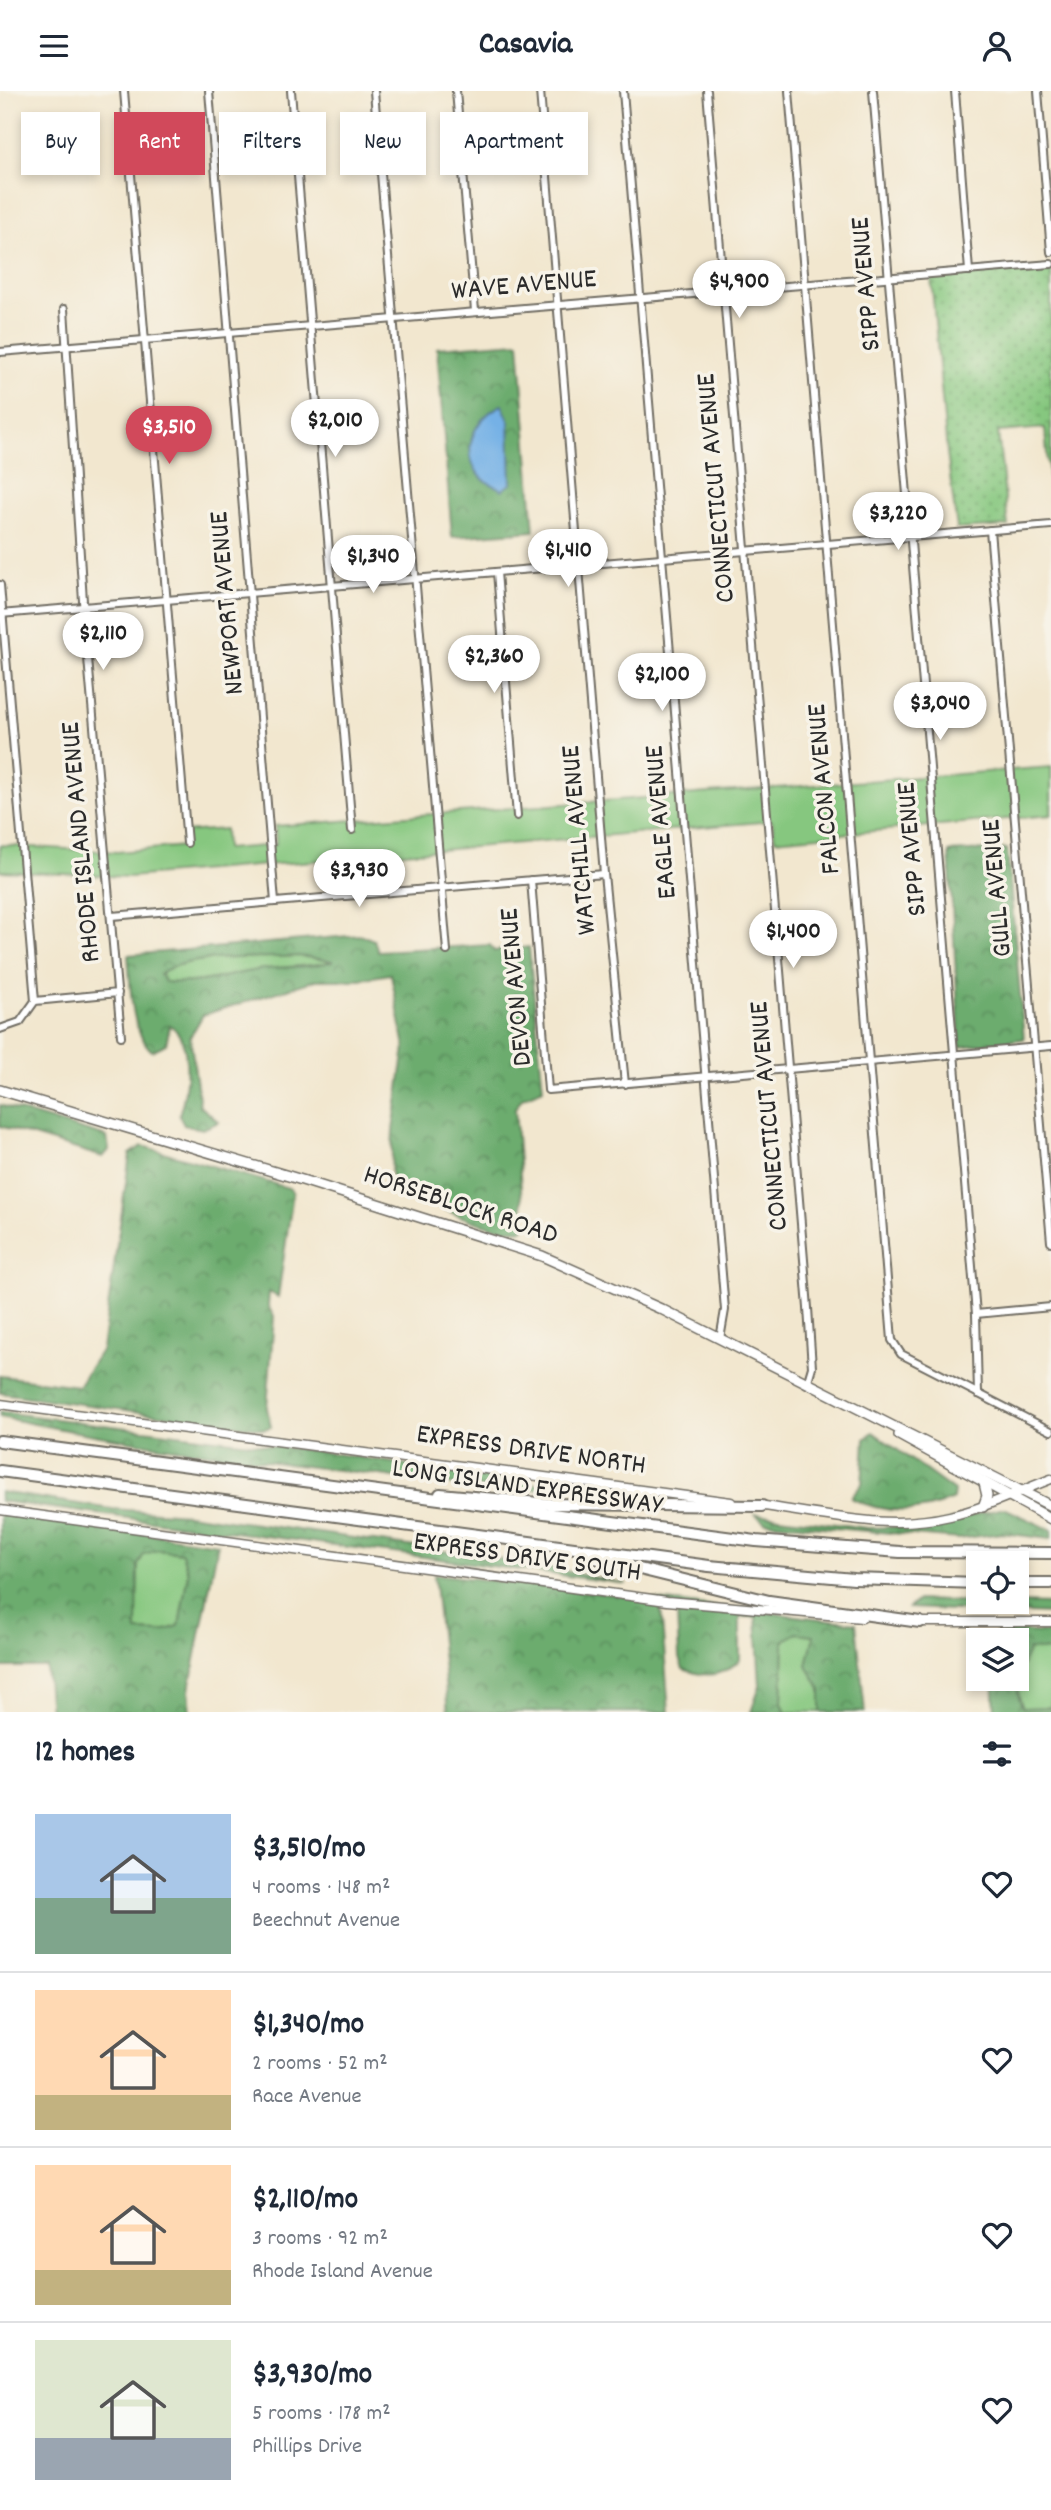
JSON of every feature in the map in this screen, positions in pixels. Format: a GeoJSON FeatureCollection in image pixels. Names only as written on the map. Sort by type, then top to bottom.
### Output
{"type":"FeatureCollection","features":[{"type":"Feature","properties":{"kind":"highway","name":"LONG ISLAND EXPRESSWAY"},"geometry":{"type":"LineString","coordinates":[[0,1441],[768,1543],[900,1552],[1051,1553]]}},
{"type":"Feature","properties":{"kind":"highway","name":"LONG ISLAND EXPRESSWAY"},"geometry":{"type":"LineString","coordinates":[[0,1471],[758,1571],[854,1579],[966,1583]]}},
{"type":"Feature","properties":{"kind":"highway"},"geometry":{"type":"LineString","coordinates":[[371,1491],[550,1504],[762,1506]]}},
{"type":"Feature","properties":{"kind":"highway"},"geometry":{"type":"LineString","coordinates":[[528,1542],[769,1601],[920,1622]]}},
{"type":"Feature","properties":{"kind":"highway"},"geometry":{"type":"LineString","coordinates":[[1029,1583],[1051,1583]]}},
{"type":"Feature","properties":{"kind":"main road","name":"HORSEBLOCK ROAD"},"geometry":{"type":"LineString","coordinates":[[0,1090],[519,1248],[591,1276],[1051,1506]]}},
{"type":"Feature","properties":{"kind":"main road","name":"EXPRESS DRIVE NORTH"},"geometry":{"type":"LineString","coordinates":[[0,1404],[762,1506],[901,1522],[948,1517],[983,1507],[1051,1479]]}},
{"type":"Feature","properties":{"kind":"main road","name":"HORSEBLOCK ROAD"},"geometry":{"type":"LineString","coordinates":[[883,1424],[911,1443],[1051,1519]]}},
{"type":"Feature","properties":{"kind":"main road"},"geometry":{"type":"LineString","coordinates":[[983,1507],[987,1496],[984,1483]]}},
{"type":"Feature","properties":{"kind":"main road","name":"EXPRESS DRIVE SOUTH"},"geometry":{"type":"LineString","coordinates":[[0,1510],[667,1601],[770,1612],[920,1622],[1051,1622]]}},
{"type":"Feature","properties":{"kind":"street"},"geometry":{"type":"LineString","coordinates":[[124,91],[187,843]]}},
{"type":"Feature","properties":{"kind":"street","name":"NEWPORT AVENUE"},"geometry":{"type":"LineString","coordinates":[[209,91],[275,902]]}},
{"type":"Feature","properties":{"kind":"street"},"geometry":{"type":"LineString","coordinates":[[291,91],[352,830]]}},
{"type":"Feature","properties":{"kind":"street"},"geometry":{"type":"LineString","coordinates":[[374,91],[447,951]]}},
{"type":"Feature","properties":{"kind":"street"},"geometry":{"type":"LineString","coordinates":[[456,91],[475,311]]}},
{"type":"Feature","properties":{"kind":"street","name":"WATCHILL AVENUE"},"geometry":{"type":"LineString","coordinates":[[540,91],[604,874],[625,1084]]}},
{"type":"Feature","properties":{"kind":"street","name":"EAGLE AVENUE"},"geometry":{"type":"LineString","coordinates":[[623,91],[707,1076],[725,1310],[720,1339]]}},
{"type":"Feature","properties":{"kind":"street","name":"CONNECTICUT AVENUE"},"geometry":{"type":"LineString","coordinates":[[707,91],[811,1361],[807,1384]]}},
{"type":"Feature","properties":{"kind":"street","name":"FALCON AVENUE"},"geometry":{"type":"LineString","coordinates":[[789,91],[894,1347],[901,1354],[1051,1431]]}},
{"type":"Feature","properties":{"kind":"street","name":"SIPP AVENUE"},"geometry":{"type":"LineString","coordinates":[[873,91],[975,1314],[978,1394]]}},
{"type":"Feature","properties":{"kind":"street"},"geometry":{"type":"LineString","coordinates":[[955,91],[969,271]]}},
{"type":"Feature","properties":{"kind":"street"},"geometry":{"type":"LineString","coordinates":[[1038,91],[1051,252]]}},
{"type":"Feature","properties":{"kind":"street","name":"WAVE AVENUE"},"geometry":{"type":"LineString","coordinates":[[0,352],[1051,264]]}},
{"type":"Feature","properties":{"kind":"street","name":"RHODE ISLAND AVENUE"},"geometry":{"type":"LineString","coordinates":[[64,309],[84,606],[121,1036]]}},
{"type":"Feature","properties":{"kind":"street"},"geometry":{"type":"LineString","coordinates":[[1,614],[1051,525]]}},
{"type":"Feature","properties":{"kind":"street","name":"GULL AVENUE"},"geometry":{"type":"LineString","coordinates":[[990,530],[1051,1242]]}},
{"type":"Feature","properties":{"kind":"street"},"geometry":{"type":"LineString","coordinates":[[497,572],[517,816]]}},
{"type":"Feature","properties":{"kind":"street"},"geometry":{"type":"LineString","coordinates":[[0,585],[35,1001],[20,1022],[0,1029]]}},
{"type":"Feature","properties":{"kind":"street"},"geometry":{"type":"LineString","coordinates":[[112,916],[604,874]]}},
{"type":"Feature","properties":{"kind":"street","name":"DEVON AVENUE"},"geometry":{"type":"LineString","coordinates":[[531,880],[548,1090],[625,1084]]}},
{"type":"Feature","properties":{"kind":"street"},"geometry":{"type":"LineString","coordinates":[[35,1001],[118,993]]}},
{"type":"Feature","properties":{"kind":"street"},"geometry":{"type":"LineString","coordinates":[[625,1084],[1051,1046]]}},
{"type":"Feature","properties":{"kind":"street"},"geometry":{"type":"LineString","coordinates":[[975,1314],[1051,1307]]}},
{"type":"Feature","properties":{"kind":"green space"},"geometry":{"type":"Polygon","coordinates":[[[1051,268],[1051,505],[1045,428],[998,432],[1008,526],[957,529],[947,453],[931,277],[1051,268]]]}},
{"type":"Feature","properties":{"kind":"green space"},"geometry":{"type":"Polygon","coordinates":[[[519,342],[534,531],[452,537],[437,348],[519,342]]]}},
{"type":"Feature","properties":{"kind":"green space"},"geometry":{"type":"Polygon","coordinates":[[[1051,767],[1051,815],[775,840],[772,821],[129,877],[0,871],[0,845],[117,852],[184,846],[183,832],[225,829],[226,849],[276,845],[275,826],[1051,767]]]}},
{"type":"Feature","properties":{"kind":"green space"},"geometry":{"type":"Polygon","coordinates":[[[1007,849],[1024,1039],[960,1047],[949,852],[1007,849]]]}},
{"type":"Feature","properties":{"kind":"green space"},"geometry":{"type":"Polygon","coordinates":[[[361,935],[374,940],[378,951],[490,945],[494,951],[529,947],[543,1089],[522,1098],[515,1109],[524,1229],[492,1226],[454,1214],[418,1195],[391,1175],[393,1130],[405,1047],[391,974],[354,980],[316,980],[203,1015],[190,1037],[200,1106],[219,1122],[203,1129],[184,1125],[179,1115],[186,1080],[186,1055],[178,1033],[170,1025],[166,1044],[152,1051],[139,1031],[132,1006],[128,955],[361,935]],[[298,956],[225,958],[187,963],[160,974],[165,982],[190,982],[257,970],[333,961],[298,956]]]}},
{"type":"Feature","properties":{"kind":"green space"},"geometry":{"type":"Polygon","coordinates":[[[298,956],[335,961],[258,970],[190,982],[165,982],[160,974],[172,967],[206,960],[298,956]]]}},
{"type":"Feature","properties":{"kind":"green space"},"geometry":{"type":"Polygon","coordinates":[[[0,1105],[107,1137],[109,1150],[103,1157],[0,1126],[0,1105]]]}},
{"type":"Feature","properties":{"kind":"green space"},"geometry":{"type":"Polygon","coordinates":[[[142,1146],[289,1188],[293,1193],[278,1297],[269,1292],[268,1306],[274,1317],[267,1408],[271,1427],[264,1429],[0,1393],[0,1376],[78,1386],[102,1349],[130,1154],[142,1146]]]}},
{"type":"Feature","properties":{"kind":"green space"},"geometry":{"type":"Polygon","coordinates":[[[0,1412],[330,1453],[561,1488],[466,1486],[232,1457],[46,1426],[0,1417],[0,1412]]]}},
{"type":"Feature","properties":{"kind":"green space"},"geometry":{"type":"Polygon","coordinates":[[[873,1432],[954,1491],[953,1499],[928,1508],[902,1511],[876,1507],[851,1498],[862,1484],[865,1439],[873,1432]]]}},
{"type":"Feature","properties":{"kind":"green space"},"geometry":{"type":"Polygon","coordinates":[[[0,1492],[112,1509],[188,1514],[532,1564],[627,1584],[0,1501],[0,1492]]]}},
{"type":"Feature","properties":{"kind":"green space"},"geometry":{"type":"Polygon","coordinates":[[[1004,1508],[1051,1530],[1051,1539],[1002,1533],[959,1539],[765,1522],[755,1514],[868,1528],[927,1526],[1004,1508]]]}},
{"type":"Feature","properties":{"kind":"green space"},"geometry":{"type":"Polygon","coordinates":[[[0,1512],[218,1544],[189,1690],[191,1712],[50,1712],[46,1667],[0,1667],[0,1512]],[[158,1550],[144,1554],[138,1565],[137,1631],[159,1632],[179,1626],[188,1573],[182,1553],[158,1550]]]}},
{"type":"Feature","properties":{"kind":"green space"},"geometry":{"type":"Polygon","coordinates":[[[158,1550],[182,1553],[188,1573],[179,1626],[159,1632],[136,1631],[138,1565],[144,1554],[158,1550]]]}},
{"type":"Feature","properties":{"kind":"green space"},"geometry":{"type":"Polygon","coordinates":[[[434,1574],[856,1623],[865,1712],[821,1712],[821,1689],[807,1666],[814,1635],[797,1633],[784,1640],[782,1703],[786,1712],[751,1712],[760,1686],[756,1617],[740,1617],[740,1660],[720,1673],[706,1675],[683,1669],[679,1658],[677,1611],[661,1608],[669,1712],[448,1712],[434,1574]]]}},
{"type":"Feature","properties":{"kind":"green space"},"geometry":{"type":"Polygon","coordinates":[[[918,1600],[966,1601],[966,1610],[909,1608],[918,1600]]]}},
{"type":"Feature","properties":{"kind":"green space"},"geometry":{"type":"Polygon","coordinates":[[[1029,1603],[1051,1604],[1051,1614],[1029,1613],[1029,1603]]]}},
{"type":"Feature","properties":{"kind":"green space"},"geometry":{"type":"Polygon","coordinates":[[[1029,1632],[1051,1633],[1051,1651],[1029,1649],[1029,1632]]]}},
{"type":"Feature","properties":{"kind":"green space"},"geometry":{"type":"Polygon","coordinates":[[[797,1633],[814,1635],[807,1666],[821,1689],[821,1712],[786,1712],[782,1703],[784,1640],[797,1633]]]}},
{"type":"Feature","properties":{"kind":"green space"},"geometry":{"type":"Polygon","coordinates":[[[1029,1648],[1051,1651],[1051,1707],[1023,1708],[1018,1692],[1029,1691],[1029,1648]]]}},
{"type":"Feature","properties":{"kind":"green space"},"geometry":{"type":"Polygon","coordinates":[[[994,1691],[1018,1691],[1023,1708],[1051,1707],[1051,1712],[995,1712],[994,1691]]]}},
{"type":"Feature","properties":{"kind":"water"},"geometry":{"type":"Polygon","coordinates":[[[502,405],[509,420],[511,484],[502,490],[485,480],[475,469],[470,448],[472,437],[483,419],[502,405]]]}}]}
